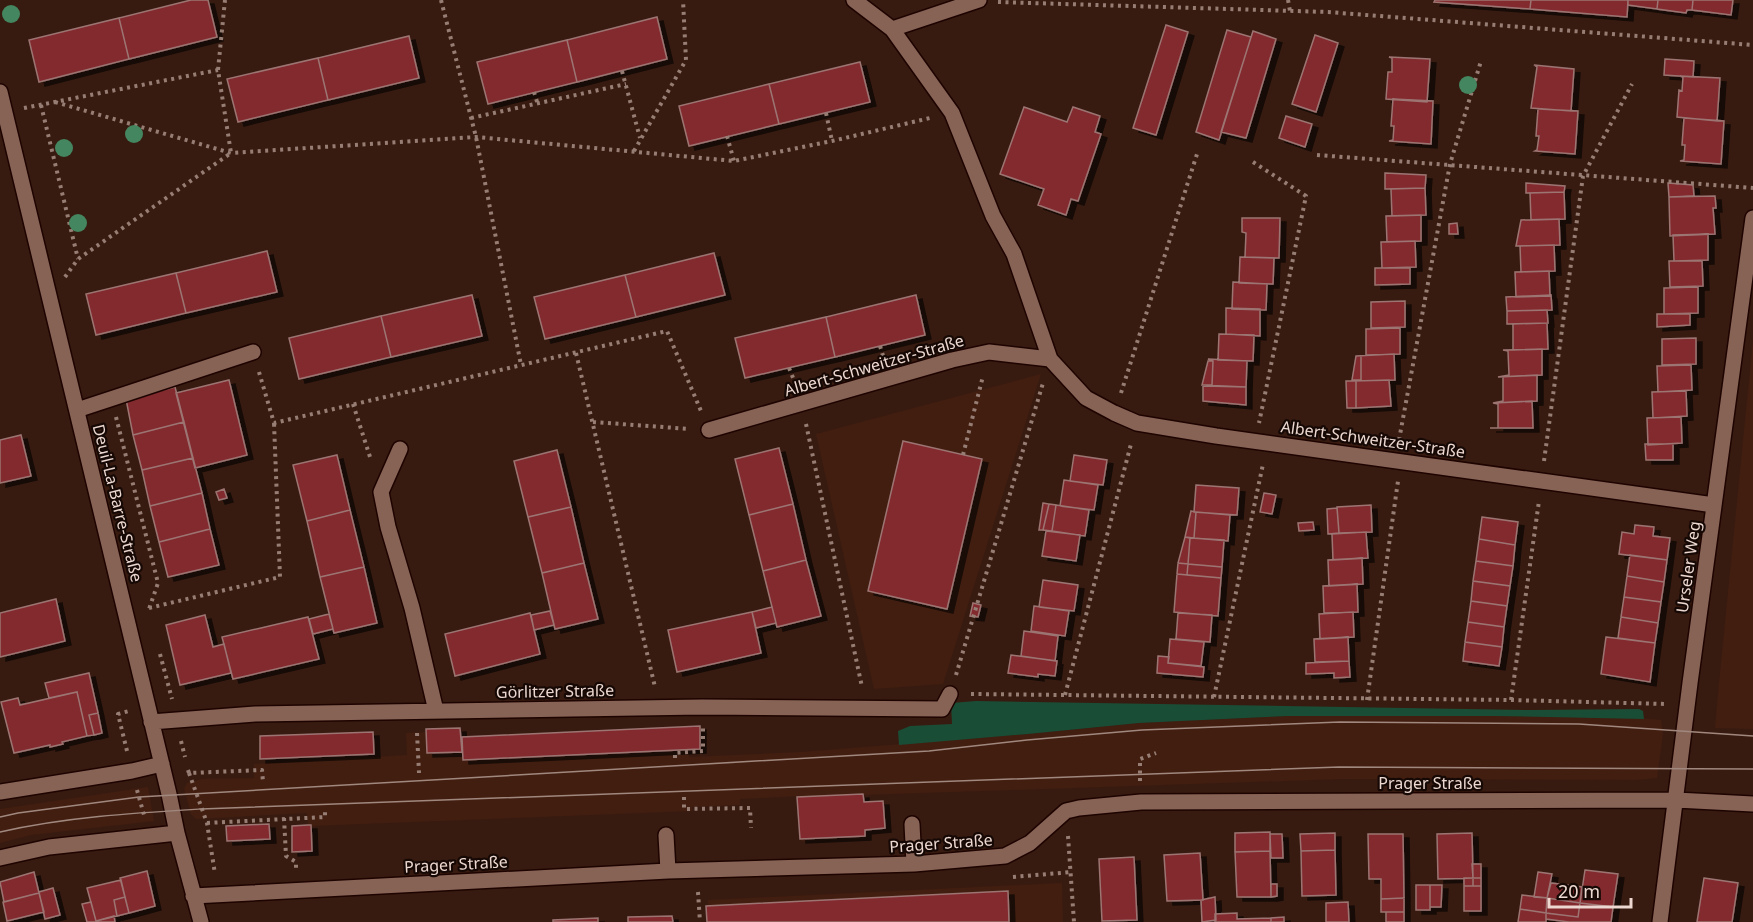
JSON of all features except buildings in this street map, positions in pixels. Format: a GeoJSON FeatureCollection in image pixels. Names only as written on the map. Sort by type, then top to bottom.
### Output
{"type":"FeatureCollection","features":[{"type":"Feature","properties":{"kind":"street","name":"Albert-Schweitzer-Straße"},"geometry":{"type":"LineString","coordinates":[[854,0],[892,29],[952,113],[993,216],[1014,254],[1050,359],[1086,398],[1137,423],[1714,505]]}},
{"type":"Feature","properties":{"kind":"street"},"geometry":{"type":"LineString","coordinates":[[892,29],[979,0]]}},
{"type":"Feature","properties":{"kind":"street","name":"Deuil-La-Barre-Straße"},"geometry":{"type":"LineString","coordinates":[[0,92],[177,833],[201,922]]}},
{"type":"Feature","properties":{"kind":"street","name":"Urseler Weg"},"geometry":{"type":"LineString","coordinates":[[1660,922],[1753,218]]}},
{"type":"Feature","properties":{"kind":"street"},"geometry":{"type":"LineString","coordinates":[[77,410],[253,352]]}},
{"type":"Feature","properties":{"kind":"street","name":"Albert-Schweitzer-Straße"},"geometry":{"type":"LineString","coordinates":[[709,430],[952,360],[989,352],[1050,359]]}},
{"type":"Feature","properties":{"kind":"street"},"geometry":{"type":"LineString","coordinates":[[400,449],[381,492],[388,527],[412,608],[436,711]]}},
{"type":"Feature","properties":{"kind":"street","name":"Görlitzer Straße"},"geometry":{"type":"LineString","coordinates":[[152,722],[255,714],[436,711],[660,708],[942,709],[950,694]]}},
{"type":"Feature","properties":{"kind":"street"},"geometry":{"type":"LineString","coordinates":[[0,792],[162,764]]}},
{"type":"Feature","properties":{"kind":"street","name":"Prager Straße"},"geometry":{"type":"LineString","coordinates":[[193,896],[668,871],[914,864],[1005,856],[1030,843],[1066,811],[1141,802],[1676,800],[1753,804]]}},
{"type":"Feature","properties":{"kind":"street"},"geometry":{"type":"LineString","coordinates":[[912,824],[914,864]]}},
{"type":"Feature","properties":{"kind":"street"},"geometry":{"type":"LineString","coordinates":[[0,858],[49,847],[177,833]]}},
{"type":"Feature","properties":{"kind":"street"},"geometry":{"type":"LineString","coordinates":[[666,835],[668,871]]}},
{"type":"Feature","properties":{"kind":"path"},"geometry":{"type":"LineString","coordinates":[[225,0],[218,70],[231,153]]}},
{"type":"Feature","properties":{"kind":"path"},"geometry":{"type":"LineString","coordinates":[[441,0],[476,137],[521,366]]}},
{"type":"Feature","properties":{"kind":"path"},"geometry":{"type":"LineString","coordinates":[[634,151],[686,60],[683,0]]}},
{"type":"Feature","properties":{"kind":"path"},"geometry":{"type":"LineString","coordinates":[[979,0],[1328,12],[1753,45]]}},
{"type":"Feature","properties":{"kind":"path"},"geometry":{"type":"LineString","coordinates":[[1288,0],[1290,11]]}},
{"type":"Feature","properties":{"kind":"path"},"geometry":{"type":"LineString","coordinates":[[1367,699],[1398,487],[1399,436],[1450,164],[1481,61]]}},
{"type":"Feature","properties":{"kind":"path"},"geometry":{"type":"LineString","coordinates":[[5,112],[218,70]]}},
{"type":"Feature","properties":{"kind":"path"},"geometry":{"type":"LineString","coordinates":[[622,70],[640,138]]}},
{"type":"Feature","properties":{"kind":"path"},"geometry":{"type":"LineString","coordinates":[[471,118],[626,84]]}},
{"type":"Feature","properties":{"kind":"path"},"geometry":{"type":"LineString","coordinates":[[1511,700],[1583,176],[1632,84]]}},
{"type":"Feature","properties":{"kind":"path"},"geometry":{"type":"LineString","coordinates":[[534,92],[538,105]]}},
{"type":"Feature","properties":{"kind":"path"},"geometry":{"type":"LineString","coordinates":[[55,102],[231,153],[476,137],[734,161],[952,113]]}},
{"type":"Feature","properties":{"kind":"path"},"geometry":{"type":"LineString","coordinates":[[40,105],[78,259],[231,153]]}},
{"type":"Feature","properties":{"kind":"path"},"geometry":{"type":"LineString","coordinates":[[826,113],[832,141]]}},
{"type":"Feature","properties":{"kind":"path"},"geometry":{"type":"LineString","coordinates":[[727,136],[734,161]]}},
{"type":"Feature","properties":{"kind":"path"},"geometry":{"type":"LineString","coordinates":[[1114,413],[1197,154]]}},
{"type":"Feature","properties":{"kind":"path"},"geometry":{"type":"LineString","coordinates":[[1317,155],[1753,188]]}},
{"type":"Feature","properties":{"kind":"path"},"geometry":{"type":"LineString","coordinates":[[1214,698],[1306,196],[1253,162]]}},
{"type":"Feature","properties":{"kind":"path"},"geometry":{"type":"LineString","coordinates":[[274,423],[667,332],[709,430],[593,422]]}},
{"type":"Feature","properties":{"kind":"path"},"geometry":{"type":"LineString","coordinates":[[111,398],[158,583],[148,608],[280,577],[274,423],[253,352]]}},
{"type":"Feature","properties":{"kind":"path"},"geometry":{"type":"LineString","coordinates":[[963,455],[989,352]]}},
{"type":"Feature","properties":{"kind":"path"},"geometry":{"type":"LineString","coordinates":[[576,353],[660,708]]}},
{"type":"Feature","properties":{"kind":"path"},"geometry":{"type":"LineString","coordinates":[[1050,359],[950,694],[1511,700],[1687,705]]}},
{"type":"Feature","properties":{"kind":"path"},"geometry":{"type":"LineString","coordinates":[[353,404],[381,492]]}},
{"type":"Feature","properties":{"kind":"path"},"geometry":{"type":"LineString","coordinates":[[802,404],[867,708]]}},
{"type":"Feature","properties":{"kind":"path"},"geometry":{"type":"LineString","coordinates":[[1065,695],[1137,423]]}},
{"type":"Feature","properties":{"kind":"path"},"geometry":{"type":"LineString","coordinates":[[417,733],[419,773]]}},
{"type":"Feature","properties":{"kind":"path"},"geometry":{"type":"LineString","coordinates":[[675,758],[675,753],[704,751],[703,734]]}},
{"type":"Feature","properties":{"kind":"path"},"geometry":{"type":"LineString","coordinates":[[1141,802],[1140,759],[1156,753]]}},
{"type":"Feature","properties":{"kind":"path"},"geometry":{"type":"LineString","coordinates":[[204,772],[262,770],[263,782]]}},
{"type":"Feature","properties":{"kind":"path"},"geometry":{"type":"LineString","coordinates":[[189,773],[207,822],[212,861]]}},
{"type":"Feature","properties":{"kind":"path"},"geometry":{"type":"LineString","coordinates":[[684,797],[684,809],[750,808],[751,828]]}},
{"type":"Feature","properties":{"kind":"path"},"geometry":{"type":"LineString","coordinates":[[1066,811],[1074,922]]}},
{"type":"Feature","properties":{"kind":"path"},"geometry":{"type":"LineString","coordinates":[[207,822],[325,817],[325,812]]}},
{"type":"Feature","properties":{"kind":"path"},"geometry":{"type":"LineString","coordinates":[[284,818],[286,856],[296,862],[296,875]]}},
{"type":"Feature","properties":{"kind":"path"},"geometry":{"type":"LineString","coordinates":[[698,892],[700,922]]}},
{"type":"Feature","properties":{"kind":"shaded area"},"geometry":{"type":"Polygon","coordinates":[[[1753,340],[1753,729],[1715,728],[1719,683],[1753,340]]]}},
{"type":"Feature","properties":{"kind":"shaded area"},"geometry":{"type":"Polygon","coordinates":[[[1041,374],[943,684],[874,689],[816,434],[1041,374]]]}},
{"type":"Feature","properties":{"kind":"shaded area"},"geometry":{"type":"Polygon","coordinates":[[[1288,716],[1629,717],[1661,720],[1663,734],[1657,778],[1637,780],[1342,779],[863,795],[864,839],[801,841],[800,796],[740,799],[740,805],[692,807],[692,811],[311,826],[308,825],[307,813],[196,819],[191,814],[184,789],[187,783],[202,779],[254,778],[254,764],[407,755],[406,733],[427,732],[428,754],[463,752],[463,760],[688,749],[689,757],[801,752],[1139,723],[1288,716]]]}},
{"type":"Feature","properties":{"kind":"shaded area"},"geometry":{"type":"Polygon","coordinates":[[[148,787],[154,821],[31,835],[0,843],[0,809],[148,787]]]}},
{"type":"Feature","properties":{"kind":"shaded area"},"geometry":{"type":"Polygon","coordinates":[[[1062,883],[1063,922],[708,922],[708,900],[1062,883]]]}},
{"type":"Feature","properties":{"kind":"green space"},"geometry":{"type":"Polygon","coordinates":[[[976,701],[1530,710],[1639,709],[1643,711],[1644,719],[1288,716],[1139,723],[899,745],[898,731],[910,726],[952,724],[951,703],[976,701]]]}},
{"type":"Feature","properties":{"kind":"tram line"},"geometry":{"type":"LineString","coordinates":[[0,817],[139,797],[929,751],[1142,730],[1340,722],[1579,724],[1753,736]]}},
{"type":"Feature","properties":{"kind":"tram line"},"geometry":{"type":"LineString","coordinates":[[0,832],[74,819],[201,809],[1339,767],[1753,769]]}}]}
